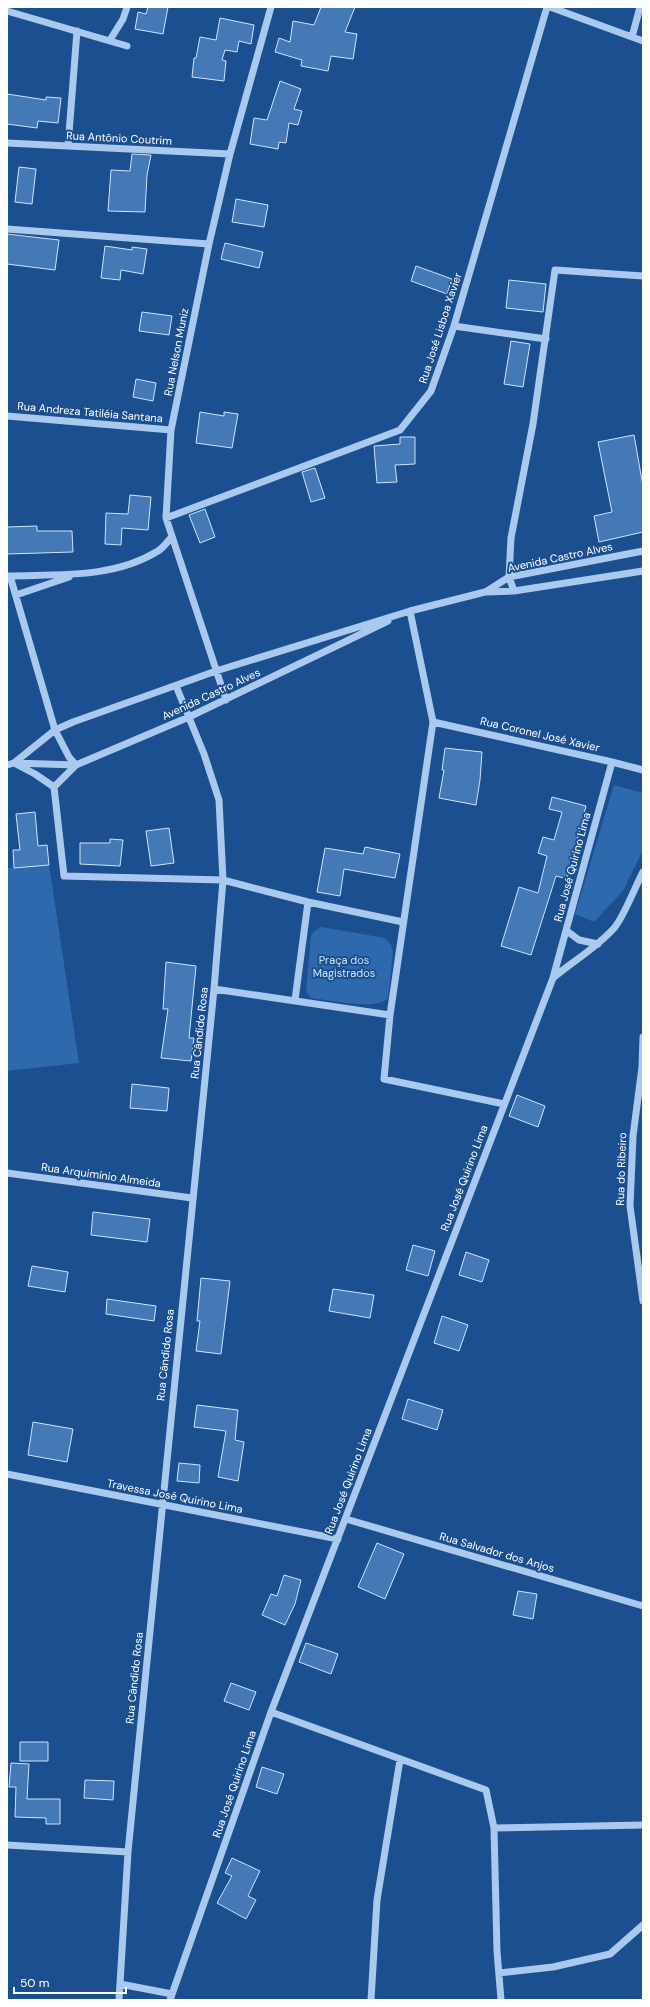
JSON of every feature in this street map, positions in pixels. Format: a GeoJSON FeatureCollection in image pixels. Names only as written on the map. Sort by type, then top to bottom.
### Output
{"type":"FeatureCollection","features":[{"type":"Feature","properties":{"kind":"street"},"geometry":{"type":"LineString","coordinates":[[110,40],[123,19],[127,7]]}},
{"type":"Feature","properties":{"kind":"street","name":"Rua Nelson Muniz"},"geometry":{"type":"LineString","coordinates":[[226,700],[171,538],[166,518],[171,430],[209,244],[230,154],[271,7]]}},
{"type":"Feature","properties":{"kind":"street","name":"Rua José Lisboa Xavier"},"geometry":{"type":"LineString","coordinates":[[166,518],[400,430],[431,391],[454,326],[547,7]]}},
{"type":"Feature","properties":{"kind":"street"},"geometry":{"type":"LineString","coordinates":[[550,7],[643,41]]}},
{"type":"Feature","properties":{"kind":"street"},"geometry":{"type":"LineString","coordinates":[[632,37],[640,7]]}},
{"type":"Feature","properties":{"kind":"street"},"geometry":{"type":"LineString","coordinates":[[7,11],[127,46]]}},
{"type":"Feature","properties":{"kind":"street"},"geometry":{"type":"LineString","coordinates":[[68,146],[77,31]]}},
{"type":"Feature","properties":{"kind":"street","name":"Rua Antônio Coutrim"},"geometry":{"type":"LineString","coordinates":[[7,143],[230,154]]}},
{"type":"Feature","properties":{"kind":"street"},"geometry":{"type":"LineString","coordinates":[[7,229],[209,244]]}},
{"type":"Feature","properties":{"kind":"street"},"geometry":{"type":"LineString","coordinates":[[514,591],[509,577],[511,538],[546,340],[556,270],[643,276]]}},
{"type":"Feature","properties":{"kind":"street"},"geometry":{"type":"LineString","coordinates":[[454,326],[546,340]]}},
{"type":"Feature","properties":{"kind":"street","name":"Rua Andreza Tatiléia Santana"},"geometry":{"type":"LineString","coordinates":[[7,416],[171,430]]}},
{"type":"Feature","properties":{"kind":"street"},"geometry":{"type":"LineString","coordinates":[[16,595],[77,575],[124,566],[158,551],[171,538]]}},
{"type":"Feature","properties":{"kind":"street","name":"Avenida Castro Alves"},"geometry":{"type":"LineString","coordinates":[[485,592],[509,577],[643,551]]}},
{"type":"Feature","properties":{"kind":"street","name":"Avenida Castro Alves"},"geometry":{"type":"LineString","coordinates":[[10,764],[55,730],[73,722],[216,671],[410,611],[485,592],[514,591],[643,571]]}},
{"type":"Feature","properties":{"kind":"street"},"geometry":{"type":"LineString","coordinates":[[54,787],[76,765],[69,757],[55,730],[16,595],[9,576],[77,575]]}},
{"type":"Feature","properties":{"kind":"street"},"geometry":{"type":"LineString","coordinates":[[410,611],[433,722],[390,1016],[384,1079],[504,1104]]}},
{"type":"Feature","properties":{"kind":"street","name":"Avenida Castro Alves"},"geometry":{"type":"LineString","coordinates":[[10,764],[76,765],[226,700],[410,611]]}},
{"type":"Feature","properties":{"kind":"street","name":"Rua Cândido Rosa"},"geometry":{"type":"LineString","coordinates":[[119,2000],[128,1852],[192,1198],[214,990],[223,880],[219,800],[189,717],[176,686]]}},
{"type":"Feature","properties":{"kind":"street","name":"Rua Coronel José Xavier"},"geometry":{"type":"LineString","coordinates":[[433,722],[643,770]]}},
{"type":"Feature","properties":{"kind":"street","name":"Rua José Quirino Lima"},"geometry":{"type":"LineString","coordinates":[[171,1997],[271,1712],[553,978],[612,762]]}},
{"type":"Feature","properties":{"kind":"street"},"geometry":{"type":"LineString","coordinates":[[10,764],[35,774],[54,787],[64,876],[223,880],[308,902],[403,922]]}},
{"type":"Feature","properties":{"kind":"street"},"geometry":{"type":"LineString","coordinates":[[553,978],[598,944],[616,926],[643,872]]}},
{"type":"Feature","properties":{"kind":"street"},"geometry":{"type":"LineString","coordinates":[[295,1000],[308,902]]}},
{"type":"Feature","properties":{"kind":"street"},"geometry":{"type":"LineString","coordinates":[[566,931],[579,940],[598,944]]}},
{"type":"Feature","properties":{"kind":"street"},"geometry":{"type":"LineString","coordinates":[[214,990],[295,1000],[390,1016]]}},
{"type":"Feature","properties":{"kind":"street","name":"Rua do Ribeiro"},"geometry":{"type":"LineString","coordinates":[[643,1037],[642,1067],[633,1136],[630,1206],[643,1301]]}},
{"type":"Feature","properties":{"kind":"street","name":"Rua Arquimínio Almeida"},"geometry":{"type":"LineString","coordinates":[[7,1173],[192,1198]]}},
{"type":"Feature","properties":{"kind":"street","name":"Travessa José Quirino Lima"},"geometry":{"type":"LineString","coordinates":[[7,1474],[338,1539]]}},
{"type":"Feature","properties":{"kind":"street","name":"Rua Salvador dos Anjos"},"geometry":{"type":"LineString","coordinates":[[346,1519],[643,1606]]}},
{"type":"Feature","properties":{"kind":"street"},"geometry":{"type":"LineString","coordinates":[[271,1712],[486,1790],[494,1828],[501,2000]]}},
{"type":"Feature","properties":{"kind":"street"},"geometry":{"type":"LineString","coordinates":[[371,2000],[377,1900],[400,1760]]}},
{"type":"Feature","properties":{"kind":"street"},"geometry":{"type":"LineString","coordinates":[[494,1828],[643,1825]]}},
{"type":"Feature","properties":{"kind":"street"},"geometry":{"type":"LineString","coordinates":[[7,1845],[128,1852]]}},
{"type":"Feature","properties":{"kind":"street"},"geometry":{"type":"LineString","coordinates":[[499,1973],[553,1967],[610,1954],[643,1925]]}},
{"type":"Feature","properties":{"kind":"street"},"geometry":{"type":"LineString","coordinates":[[120,1984],[171,1997]]}},
{"type":"Feature","properties":{"kind":"green space"},"geometry":{"type":"Polygon","coordinates":[[[614,785],[643,793],[643,850],[623,891],[594,922],[575,914],[614,785]]]}},
{"type":"Feature","properties":{"kind":"green space"},"geometry":{"type":"Polygon","coordinates":[[[49,865],[79,1063],[7,1071],[7,868],[49,865]]]}},
{"type":"Feature","properties":{"kind":"green space","name":"Praça dos Magistrados"},"geometry":{"type":"Polygon","coordinates":[[[321,927],[385,938],[391,945],[393,952],[388,998],[382,1002],[373,1004],[352,1004],[311,998],[306,992],[311,936],[314,931],[321,927]]]}},
{"type":"Feature","properties":{"kind":"building"},"geometry":{"type":"Polygon","coordinates":[[[148,7],[168,7],[163,34],[135,29],[138,12],[146,14],[148,7]]]}},
{"type":"Feature","properties":{"kind":"building"},"geometry":{"type":"Polygon","coordinates":[[[321,7],[355,7],[345,32],[357,34],[353,59],[331,56],[328,71],[301,66],[302,60],[275,52],[279,38],[290,42],[293,21],[314,25],[321,7]]]}},
{"type":"Feature","properties":{"kind":"building"},"geometry":{"type":"Polygon","coordinates":[[[220,18],[254,25],[251,44],[239,41],[237,52],[225,50],[222,60],[226,61],[224,81],[192,77],[194,58],[196,58],[200,37],[216,40],[220,18]]]}},
{"type":"Feature","properties":{"kind":"building"},"geometry":{"type":"Polygon","coordinates":[[[280,81],[301,89],[294,109],[302,111],[298,125],[289,123],[286,143],[279,142],[278,149],[250,144],[254,118],[267,120],[280,81]]]}},
{"type":"Feature","properties":{"kind":"building"},"geometry":{"type":"Polygon","coordinates":[[[7,94],[46,100],[46,97],[61,98],[58,123],[38,121],[37,128],[7,124],[7,94]]]}},
{"type":"Feature","properties":{"kind":"building"},"geometry":{"type":"Polygon","coordinates":[[[132,154],[151,155],[147,175],[145,212],[108,211],[111,170],[130,171],[132,154]]]}},
{"type":"Feature","properties":{"kind":"building"},"geometry":{"type":"Polygon","coordinates":[[[19,167],[36,169],[32,204],[15,202],[19,167]]]}},
{"type":"Feature","properties":{"kind":"building"},"geometry":{"type":"Polygon","coordinates":[[[236,199],[268,205],[264,227],[232,222],[236,199]]]}},
{"type":"Feature","properties":{"kind":"building"},"geometry":{"type":"Polygon","coordinates":[[[7,234],[59,240],[55,270],[7,264],[7,234]]]}},
{"type":"Feature","properties":{"kind":"building"},"geometry":{"type":"Polygon","coordinates":[[[225,243],[263,252],[259,268],[221,259],[225,243]]]}},
{"type":"Feature","properties":{"kind":"building"},"geometry":{"type":"Polygon","coordinates":[[[105,246],[132,250],[132,247],[147,249],[143,274],[121,270],[120,280],[101,278],[105,246]]]}},
{"type":"Feature","properties":{"kind":"building"},"geometry":{"type":"Polygon","coordinates":[[[416,266],[452,279],[447,294],[411,281],[416,266]]]}},
{"type":"Feature","properties":{"kind":"building"},"geometry":{"type":"Polygon","coordinates":[[[509,280],[546,284],[543,312],[506,308],[509,280]]]}},
{"type":"Feature","properties":{"kind":"building"},"geometry":{"type":"Polygon","coordinates":[[[142,312],[172,316],[169,335],[139,331],[142,312]]]}},
{"type":"Feature","properties":{"kind":"building"},"geometry":{"type":"Polygon","coordinates":[[[511,341],[530,344],[523,387],[504,384],[511,341]]]}},
{"type":"Feature","properties":{"kind":"building"},"geometry":{"type":"Polygon","coordinates":[[[136,379],[156,383],[153,401],[133,397],[136,379]]]}},
{"type":"Feature","properties":{"kind":"building"},"geometry":{"type":"Polygon","coordinates":[[[200,412],[224,416],[224,412],[238,414],[232,448],[196,443],[200,412]]]}},
{"type":"Feature","properties":{"kind":"building"},"geometry":{"type":"Polygon","coordinates":[[[634,435],[643,486],[643,532],[599,542],[594,516],[612,512],[598,442],[634,435]]]}},
{"type":"Feature","properties":{"kind":"building"},"geometry":{"type":"Polygon","coordinates":[[[400,437],[415,437],[415,464],[395,465],[397,482],[377,483],[374,446],[400,444],[400,437]]]}},
{"type":"Feature","properties":{"kind":"building"},"geometry":{"type":"Polygon","coordinates":[[[315,468],[325,498],[311,502],[302,472],[315,468]]]}},
{"type":"Feature","properties":{"kind":"building"},"geometry":{"type":"Polygon","coordinates":[[[130,495],[151,497],[148,530],[122,528],[121,545],[105,544],[106,513],[128,514],[130,495]]]}},
{"type":"Feature","properties":{"kind":"building"},"geometry":{"type":"Polygon","coordinates":[[[205,509],[215,537],[200,543],[189,515],[205,509]]]}},
{"type":"Feature","properties":{"kind":"building"},"geometry":{"type":"Polygon","coordinates":[[[37,526],[37,531],[72,531],[73,552],[7,554],[7,527],[37,526]]]}},
{"type":"Feature","properties":{"kind":"building"},"geometry":{"type":"Polygon","coordinates":[[[445,748],[482,752],[476,805],[439,798],[444,770],[442,770],[445,748]]]}},
{"type":"Feature","properties":{"kind":"building"},"geometry":{"type":"Polygon","coordinates":[[[552,797],[586,806],[567,879],[556,876],[531,955],[501,946],[519,887],[538,893],[547,856],[538,853],[543,837],[554,840],[562,812],[549,809],[552,797]]]}},
{"type":"Feature","properties":{"kind":"building"},"geometry":{"type":"Polygon","coordinates":[[[35,812],[38,846],[47,845],[49,865],[14,868],[13,850],[20,850],[16,814],[35,812]]]}},
{"type":"Feature","properties":{"kind":"building"},"geometry":{"type":"Polygon","coordinates":[[[169,828],[174,863],[151,866],[146,831],[169,828]]]}},
{"type":"Feature","properties":{"kind":"building"},"geometry":{"type":"Polygon","coordinates":[[[110,839],[123,840],[120,866],[80,864],[80,843],[110,843],[110,839]]]}},
{"type":"Feature","properties":{"kind":"building"},"geometry":{"type":"Polygon","coordinates":[[[365,847],[400,854],[395,878],[344,869],[340,896],[317,892],[325,848],[363,854],[365,847]]]}},
{"type":"Feature","properties":{"kind":"building"},"geometry":{"type":"Polygon","coordinates":[[[166,962],[196,966],[189,1038],[194,1038],[191,1061],[161,1058],[168,1009],[163,1009],[166,962]]]}},
{"type":"Feature","properties":{"kind":"building"},"geometry":{"type":"Polygon","coordinates":[[[132,1084],[169,1088],[167,1111],[130,1108],[132,1084]]]}},
{"type":"Feature","properties":{"kind":"building"},"geometry":{"type":"Polygon","coordinates":[[[517,1095],[545,1106],[538,1127],[509,1116],[517,1095]]]}},
{"type":"Feature","properties":{"kind":"building"},"geometry":{"type":"Polygon","coordinates":[[[93,1212],[150,1219],[147,1242],[91,1235],[93,1212]]]}},
{"type":"Feature","properties":{"kind":"building"},"geometry":{"type":"Polygon","coordinates":[[[413,1245],[435,1251],[428,1276],[406,1270],[413,1245]]]}},
{"type":"Feature","properties":{"kind":"building"},"geometry":{"type":"Polygon","coordinates":[[[466,1252],[489,1260],[482,1282],[459,1275],[466,1252]]]}},
{"type":"Feature","properties":{"kind":"building"},"geometry":{"type":"Polygon","coordinates":[[[32,1266],[68,1272],[65,1292],[28,1286],[32,1266]]]}},
{"type":"Feature","properties":{"kind":"building"},"geometry":{"type":"Polygon","coordinates":[[[201,1278],[230,1281],[221,1354],[196,1351],[200,1321],[197,1321],[201,1278]]]}},
{"type":"Feature","properties":{"kind":"building"},"geometry":{"type":"Polygon","coordinates":[[[333,1289],[374,1295],[370,1318],[329,1311],[333,1289]]]}},
{"type":"Feature","properties":{"kind":"building"},"geometry":{"type":"Polygon","coordinates":[[[107,1299],[156,1306],[154,1321],[106,1314],[107,1299]]]}},
{"type":"Feature","properties":{"kind":"building"},"geometry":{"type":"Polygon","coordinates":[[[442,1316],[468,1325],[459,1351],[434,1343],[442,1316]]]}},
{"type":"Feature","properties":{"kind":"building"},"geometry":{"type":"Polygon","coordinates":[[[408,1399],[443,1410],[437,1430],[402,1419],[408,1399]]]}},
{"type":"Feature","properties":{"kind":"building"},"geometry":{"type":"Polygon","coordinates":[[[197,1405],[238,1410],[235,1440],[244,1442],[238,1481],[218,1477],[226,1431],[194,1427],[197,1405]]]}},
{"type":"Feature","properties":{"kind":"building"},"geometry":{"type":"Polygon","coordinates":[[[33,1422],[73,1429],[67,1462],[28,1455],[33,1422]]]}},
{"type":"Feature","properties":{"kind":"building"},"geometry":{"type":"Polygon","coordinates":[[[179,1463],[200,1465],[199,1483],[177,1481],[179,1463]]]}},
{"type":"Feature","properties":{"kind":"building"},"geometry":{"type":"Polygon","coordinates":[[[377,1543],[404,1554],[385,1599],[358,1587],[377,1543]]]}},
{"type":"Feature","properties":{"kind":"building"},"geometry":{"type":"Polygon","coordinates":[[[284,1575],[301,1580],[295,1604],[285,1625],[262,1615],[271,1594],[277,1596],[284,1575]]]}},
{"type":"Feature","properties":{"kind":"building"},"geometry":{"type":"Polygon","coordinates":[[[518,1591],[537,1594],[533,1619],[513,1615],[518,1591]]]}},
{"type":"Feature","properties":{"kind":"building"},"geometry":{"type":"Polygon","coordinates":[[[306,1643],[338,1654],[331,1674],[299,1662],[306,1643]]]}},
{"type":"Feature","properties":{"kind":"building"},"geometry":{"type":"Polygon","coordinates":[[[231,1683],[256,1692],[249,1710],[224,1701],[231,1683]]]}},
{"type":"Feature","properties":{"kind":"building"},"geometry":{"type":"Polygon","coordinates":[[[20,1742],[48,1742],[48,1761],[20,1761],[20,1742]]]}},
{"type":"Feature","properties":{"kind":"building"},"geometry":{"type":"Polygon","coordinates":[[[11,1763],[29,1764],[27,1799],[60,1799],[60,1824],[46,1824],[46,1818],[15,1817],[16,1787],[9,1787],[11,1763]]]}},
{"type":"Feature","properties":{"kind":"building"},"geometry":{"type":"Polygon","coordinates":[[[262,1767],[284,1774],[277,1794],[256,1787],[262,1767]]]}},
{"type":"Feature","properties":{"kind":"building"},"geometry":{"type":"Polygon","coordinates":[[[85,1780],[114,1781],[113,1800],[84,1798],[85,1780]]]}},
{"type":"Feature","properties":{"kind":"building"},"geometry":{"type":"Polygon","coordinates":[[[232,1858],[260,1871],[248,1896],[256,1900],[246,1919],[217,1903],[232,1876],[225,1873],[232,1858]]]}}]}
